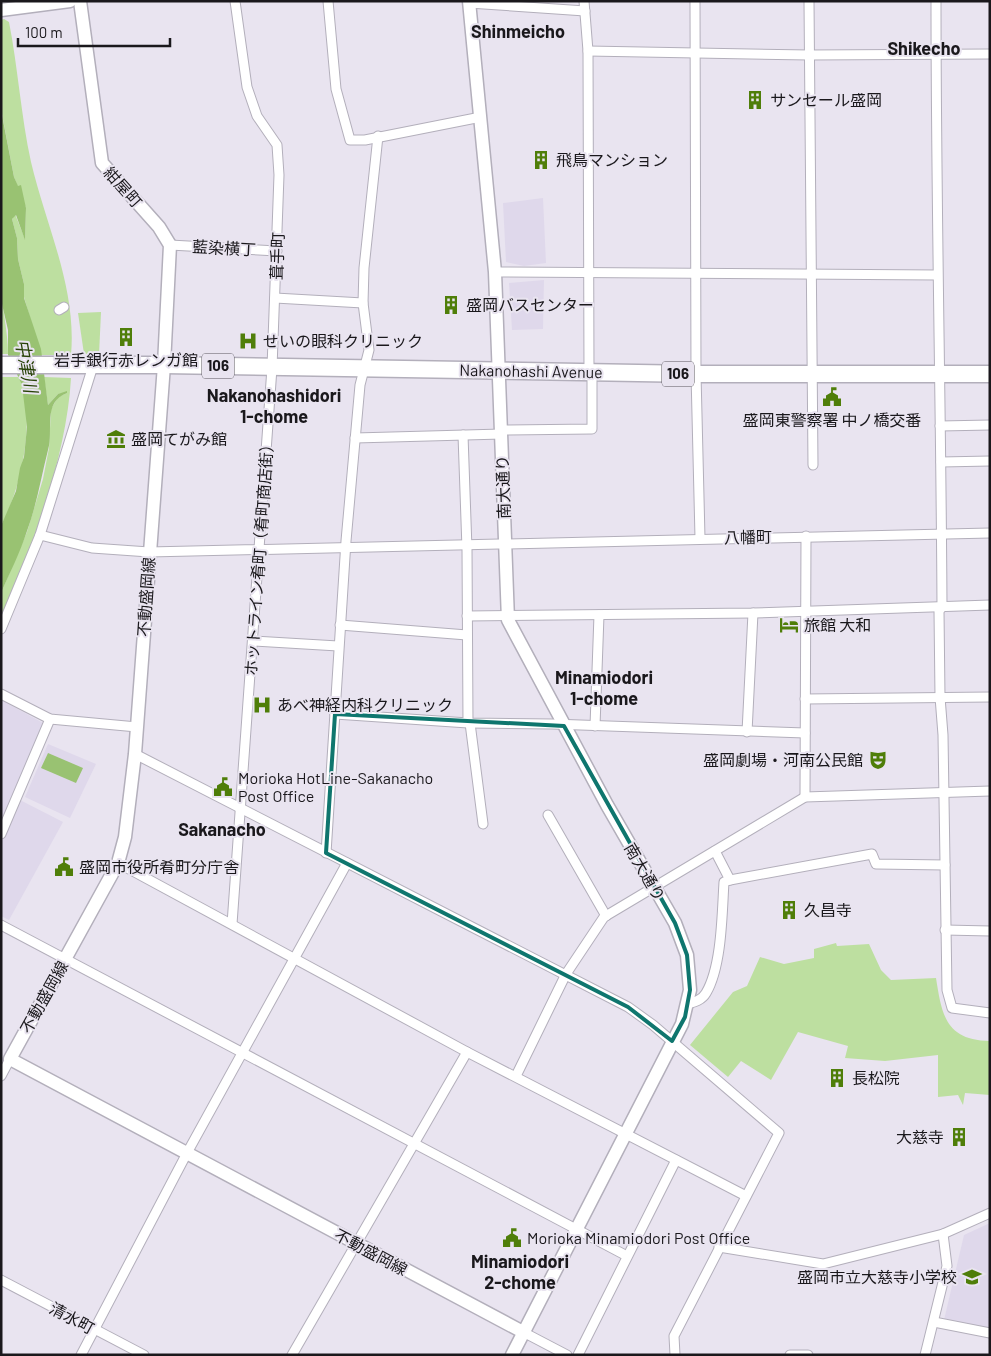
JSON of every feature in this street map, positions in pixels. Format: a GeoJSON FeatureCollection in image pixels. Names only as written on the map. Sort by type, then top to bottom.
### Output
{"type":"FeatureCollection","features":[{"type":"Feature","properties":{"kind":"highway","name":"Nakanohashi Avenue"},"geometry":{"type":"LineString","coordinates":[[1,365],[696,374],[990,374]]}},
{"type":"Feature","properties":{"kind":"street"},"geometry":{"type":"LineString","coordinates":[[6,7],[70,1]]}},
{"type":"Feature","properties":{"kind":"street","name":"紺屋町"},"geometry":{"type":"LineString","coordinates":[[80,1],[102,163],[160,227],[170,245]]}},
{"type":"Feature","properties":{"kind":"street","name":"葺手町"},"geometry":{"type":"LineString","coordinates":[[235,1],[247,87],[257,116],[277,145],[278,251],[272,368]]}},
{"type":"Feature","properties":{"kind":"street"},"geometry":{"type":"LineString","coordinates":[[328,1],[336,89],[350,140],[365,140],[481,117]]}},
{"type":"Feature","properties":{"kind":"street"},"geometry":{"type":"LineString","coordinates":[[355,438],[592,429],[588,52],[584,1]]}},
{"type":"Feature","properties":{"kind":"street"},"geometry":{"type":"LineString","coordinates":[[695,1],[696,374],[700,538]]}},
{"type":"Feature","properties":{"kind":"street"},"geometry":{"type":"LineString","coordinates":[[809,1],[811,374],[814,465]]}},
{"type":"Feature","properties":{"kind":"street"},"geometry":{"type":"LineString","coordinates":[[936,1],[937,274],[943,534],[942,607],[939,611],[940,697],[944,735],[944,865],[947,990],[952,1008],[990,1013]]}},
{"type":"Feature","properties":{"kind":"street"},"geometry":{"type":"LineString","coordinates":[[469,2],[585,12]]}},
{"type":"Feature","properties":{"kind":"street","name":"南大通り"},"geometry":{"type":"LineString","coordinates":[[469,2],[495,272],[508,617],[564,726],[653,888],[675,923],[687,955],[690,990],[682,1024],[512,1355]]}},
{"type":"Feature","properties":{"kind":"street"},"geometry":{"type":"LineString","coordinates":[[588,52],[809,55],[990,54]]}},
{"type":"Feature","properties":{"kind":"street"},"geometry":{"type":"LineString","coordinates":[[326,853],[345,547],[360,385],[366,369],[369,350],[363,303],[364,268],[378,136]]}},
{"type":"Feature","properties":{"kind":"street"},"geometry":{"type":"LineString","coordinates":[[164,366],[170,245]]}},
{"type":"Feature","properties":{"kind":"street","name":"藍染横丁"},"geometry":{"type":"LineString","coordinates":[[170,245],[278,251]]}},
{"type":"Feature","properties":{"kind":"street"},"geometry":{"type":"LineString","coordinates":[[495,272],[590,274],[937,274]]}},
{"type":"Feature","properties":{"kind":"street"},"geometry":{"type":"LineString","coordinates":[[275,298],[363,303]]}},
{"type":"Feature","properties":{"kind":"street"},"geometry":{"type":"LineString","coordinates":[[1,629],[40,536],[93,366]]}},
{"type":"Feature","properties":{"kind":"street","name":"不動盛岡線"},"geometry":{"type":"LineString","coordinates":[[164,366],[135,754],[125,837],[118,863],[10,1059],[523,1332]]}},
{"type":"Feature","properties":{"kind":"street","name":"ホットライン肴町（肴町商店街）"},"geometry":{"type":"LineString","coordinates":[[232,924],[242,808],[258,549],[272,368]]}},
{"type":"Feature","properties":{"kind":"street"},"geometry":{"type":"LineString","coordinates":[[940,426],[990,425]]}},
{"type":"Feature","properties":{"kind":"street"},"geometry":{"type":"LineString","coordinates":[[464,435],[469,723],[483,824]]}},
{"type":"Feature","properties":{"kind":"street"},"geometry":{"type":"LineString","coordinates":[[941,462],[990,461]]}},
{"type":"Feature","properties":{"kind":"street","name":"八幡町"},"geometry":{"type":"LineString","coordinates":[[40,536],[92,548],[149,552],[700,538],[990,533]]}},
{"type":"Feature","properties":{"kind":"street"},"geometry":{"type":"LineString","coordinates":[[805,797],[806,536]]}},
{"type":"Feature","properties":{"kind":"street"},"geometry":{"type":"LineString","coordinates":[[467,616],[753,613],[990,605]]}},
{"type":"Feature","properties":{"kind":"street"},"geometry":{"type":"LineString","coordinates":[[747,732],[753,613]]}},
{"type":"Feature","properties":{"kind":"street"},"geometry":{"type":"LineString","coordinates":[[595,726],[599,615]]}},
{"type":"Feature","properties":{"kind":"street"},"geometry":{"type":"LineString","coordinates":[[340,625],[467,635]]}},
{"type":"Feature","properties":{"kind":"street"},"geometry":{"type":"LineString","coordinates":[[253,641],[338,646]]}},
{"type":"Feature","properties":{"kind":"street"},"geometry":{"type":"LineString","coordinates":[[1,694],[50,719],[137,727]]}},
{"type":"Feature","properties":{"kind":"street"},"geometry":{"type":"LineString","coordinates":[[805,699],[990,697]]}},
{"type":"Feature","properties":{"kind":"street"},"geometry":{"type":"LineString","coordinates":[[335,714],[469,723],[805,733]]}},
{"type":"Feature","properties":{"kind":"street"},"geometry":{"type":"LineString","coordinates":[[1,834],[50,719]]}},
{"type":"Feature","properties":{"kind":"street"},"geometry":{"type":"LineString","coordinates":[[135,754],[628,1007],[672,1041],[779,1133],[674,1336],[674,1355]]}},
{"type":"Feature","properties":{"kind":"street"},"geometry":{"type":"LineString","coordinates":[[516,1076],[566,974],[606,916],[805,797],[990,791]]}},
{"type":"Feature","properties":{"kind":"street"},"geometry":{"type":"LineString","coordinates":[[548,816],[606,916]]}},
{"type":"Feature","properties":{"kind":"street"},"geometry":{"type":"LineString","coordinates":[[715,851],[730,880]]}},
{"type":"Feature","properties":{"kind":"street"},"geometry":{"type":"LineString","coordinates":[[687,1004],[698,1001],[706,994],[712,981],[717,957],[724,882],[872,854],[876,864],[944,865]]}},
{"type":"Feature","properties":{"kind":"street"},"geometry":{"type":"LineString","coordinates":[[118,863],[467,1052],[746,1196]]}},
{"type":"Feature","properties":{"kind":"street"},"geometry":{"type":"LineString","coordinates":[[80,1355],[187,1153],[347,863]]}},
{"type":"Feature","properties":{"kind":"street"},"geometry":{"type":"LineString","coordinates":[[1,925],[627,1256]]}},
{"type":"Feature","properties":{"kind":"street"},"geometry":{"type":"LineString","coordinates":[[945,930],[990,931]]}},
{"type":"Feature","properties":{"kind":"street"},"geometry":{"type":"LineString","coordinates":[[292,1355],[467,1052]]}},
{"type":"Feature","properties":{"kind":"street"},"geometry":{"type":"LineString","coordinates":[[1,1076],[10,1059]]}},
{"type":"Feature","properties":{"kind":"street"},"geometry":{"type":"LineString","coordinates":[[578,1355],[676,1160]]}},
{"type":"Feature","properties":{"kind":"street"},"geometry":{"type":"LineString","coordinates":[[719,1246],[823,1264],[943,1234],[990,1213]]}},
{"type":"Feature","properties":{"kind":"street"},"geometry":{"type":"LineString","coordinates":[[925,1355],[948,1266],[943,1234]]}},
{"type":"Feature","properties":{"kind":"street","name":"清水町"},"geometry":{"type":"LineString","coordinates":[[1,1280],[144,1355]]}},
{"type":"Feature","properties":{"kind":"street"},"geometry":{"type":"LineString","coordinates":[[934,1322],[990,1332]]}},
{"type":"Feature","properties":{"kind":"street"},"geometry":{"type":"LineString","coordinates":[[523,1332],[567,1355]]}},
{"type":"Feature","properties":{"kind":"street"},"geometry":{"type":"LineString","coordinates":[[790,1355],[808,1355]]}},
{"type":"Feature","properties":{"kind":"highlighted area"},"geometry":{"type":"Polygon","coordinates":[[[335,714],[564,726],[675,923],[687,955],[690,990],[685,1017],[672,1041],[628,1007],[326,853],[335,714]]]}},
{"type":"Feature","properties":{"kind":"shaded area"},"geometry":{"type":"Polygon","coordinates":[[[4,19],[9,22],[31,162],[65,281],[72,330],[71,355],[41,355],[24,297],[24,284],[18,259],[17,238],[12,219],[15,214],[25,239],[26,208],[14,177],[1,109],[1,20],[4,19]]]}},
{"type":"Feature","properties":{"kind":"shaded area"},"geometry":{"type":"Polygon","coordinates":[[[543,198],[546,263],[524,266],[506,262],[503,203],[543,198]]]}},
{"type":"Feature","properties":{"kind":"shaded area"},"geometry":{"type":"Polygon","coordinates":[[[544,280],[543,329],[512,330],[509,283],[544,280]]]}},
{"type":"Feature","properties":{"kind":"shaded area"},"geometry":{"type":"Polygon","coordinates":[[[1,285],[7,337],[8,354],[1,354],[1,285]]]}},
{"type":"Feature","properties":{"kind":"shaded area"},"geometry":{"type":"Polygon","coordinates":[[[101,312],[99,355],[84,354],[78,313],[101,312]]]}},
{"type":"Feature","properties":{"kind":"shaded area"},"geometry":{"type":"Polygon","coordinates":[[[1,377],[19,377],[27,412],[24,453],[20,473],[15,493],[1,526],[1,377]]]}},
{"type":"Feature","properties":{"kind":"shaded area"},"geometry":{"type":"Polygon","coordinates":[[[44,377],[71,378],[63,437],[56,468],[37,531],[1,616],[1,593],[27,532],[43,479],[49,448],[51,409],[58,397],[67,393],[58,394],[48,405],[44,377]]]}},
{"type":"Feature","properties":{"kind":"shaded area"},"geometry":{"type":"Polygon","coordinates":[[[1,700],[45,724],[1,824],[1,700]]]}},
{"type":"Feature","properties":{"kind":"shaded area"},"geometry":{"type":"Polygon","coordinates":[[[48,744],[96,764],[70,818],[25,797],[48,744]]]}},
{"type":"Feature","properties":{"kind":"shaded area"},"geometry":{"type":"Polygon","coordinates":[[[20,800],[63,822],[9,920],[1,916],[1,843],[20,800]]]}},
{"type":"Feature","properties":{"kind":"shaded area"},"geometry":{"type":"Polygon","coordinates":[[[836,943],[837,946],[869,944],[881,970],[891,980],[936,978],[944,1014],[955,1031],[975,1040],[990,1041],[990,1095],[965,1093],[963,1105],[958,1095],[938,1097],[938,1055],[885,1061],[845,1058],[848,1046],[798,1032],[771,1080],[741,1061],[728,1077],[690,1045],[733,992],[747,986],[760,957],[784,964],[814,958],[814,949],[836,943]]]}},
{"type":"Feature","properties":{"kind":"shaded area","name":"盛岡市立大慈寺小学校"},"geometry":{"type":"Polygon","coordinates":[[[990,1223],[990,1329],[944,1320],[964,1235],[990,1223]]]}},
{"type":"Feature","properties":{"kind":"water","name":"中津川"},"geometry":{"type":"Polygon","coordinates":[[[1,110],[14,177],[18,186],[21,185],[26,208],[25,240],[16,215],[12,219],[24,284],[24,298],[41,349],[48,405],[58,394],[67,391],[67,393],[59,397],[54,403],[50,417],[50,442],[34,511],[1,593],[1,526],[16,491],[24,457],[27,427],[22,385],[8,355],[8,330],[2,304],[1,110]]]}},
{"type":"Feature","properties":{"kind":"water"},"geometry":{"type":"Polygon","coordinates":[[[48,753],[83,768],[76,783],[41,768],[48,753]]]}},
{"type":"Feature","properties":{"kind":"place","name":"サンセール盛岡"},"geometry":{"type":"Point","coordinates":[755,100]}},
{"type":"Feature","properties":{"kind":"place","name":"飛鳥マンション"},"geometry":{"type":"Point","coordinates":[541,160]}},
{"type":"Feature","properties":{"kind":"place","name":"盛岡バスセンター"},"geometry":{"type":"Point","coordinates":[451,305]}},
{"type":"Feature","properties":{"kind":"place","name":"岩手銀行赤レンガ館"},"geometry":{"type":"Point","coordinates":[126,337]}},
{"type":"Feature","properties":{"kind":"place","name":"せいの眼科クリニック"},"geometry":{"type":"Point","coordinates":[248,341]}},
{"type":"Feature","properties":{"kind":"place","name":"盛岡東警察署 中ノ橋交番"},"geometry":{"type":"Point","coordinates":[832,397]}},
{"type":"Feature","properties":{"kind":"place","name":"盛岡てがみ館"},"geometry":{"type":"Point","coordinates":[116,439]}},
{"type":"Feature","properties":{"kind":"place","name":"旅館 大和"},"geometry":{"type":"Point","coordinates":[789,625]}},
{"type":"Feature","properties":{"kind":"place","name":"あべ神経内科クリニック"},"geometry":{"type":"Point","coordinates":[262,705]}},
{"type":"Feature","properties":{"kind":"place","name":"盛岡劇場・河南公民館"},"geometry":{"type":"Point","coordinates":[878,760]}},
{"type":"Feature","properties":{"kind":"place","name":"Morioka HotLine-Sakanacho Post Office"},"geometry":{"type":"Point","coordinates":[223,787]}},
{"type":"Feature","properties":{"kind":"place","name":"盛岡市役所肴町分庁舎"},"geometry":{"type":"Point","coordinates":[64,867]}},
{"type":"Feature","properties":{"kind":"place","name":"久昌寺"},"geometry":{"type":"Point","coordinates":[789,910]}},
{"type":"Feature","properties":{"kind":"place","name":"長松院"},"geometry":{"type":"Point","coordinates":[837,1078]}},
{"type":"Feature","properties":{"kind":"place","name":"大慈寺"},"geometry":{"type":"Point","coordinates":[959,1137]}},
{"type":"Feature","properties":{"kind":"place","name":"Morioka Minamiodori Post Office"},"geometry":{"type":"Point","coordinates":[512,1238]}},
{"type":"Feature","properties":{"kind":"place","name":"盛岡市立大慈寺小学校"},"geometry":{"type":"Point","coordinates":[972,1277]}},
{"type":"Feature","properties":{"kind":"district","name":"Shinmeicho"},"geometry":{"type":"Point","coordinates":[518,32]}},
{"type":"Feature","properties":{"kind":"district","name":"Shikecho"},"geometry":{"type":"Point","coordinates":[924,49]}},
{"type":"Feature","properties":{"kind":"district","name":"Nakanohashidori 1-chome"},"geometry":{"type":"Point","coordinates":[274,406]}},
{"type":"Feature","properties":{"kind":"district","name":"Minamiodori 1-chome"},"geometry":{"type":"Point","coordinates":[604,688]}},
{"type":"Feature","properties":{"kind":"district","name":"Sakanacho"},"geometry":{"type":"Point","coordinates":[222,830]}},
{"type":"Feature","properties":{"kind":"district","name":"Minamiodori 2-chome"},"geometry":{"type":"Point","coordinates":[520,1272]}}]}
